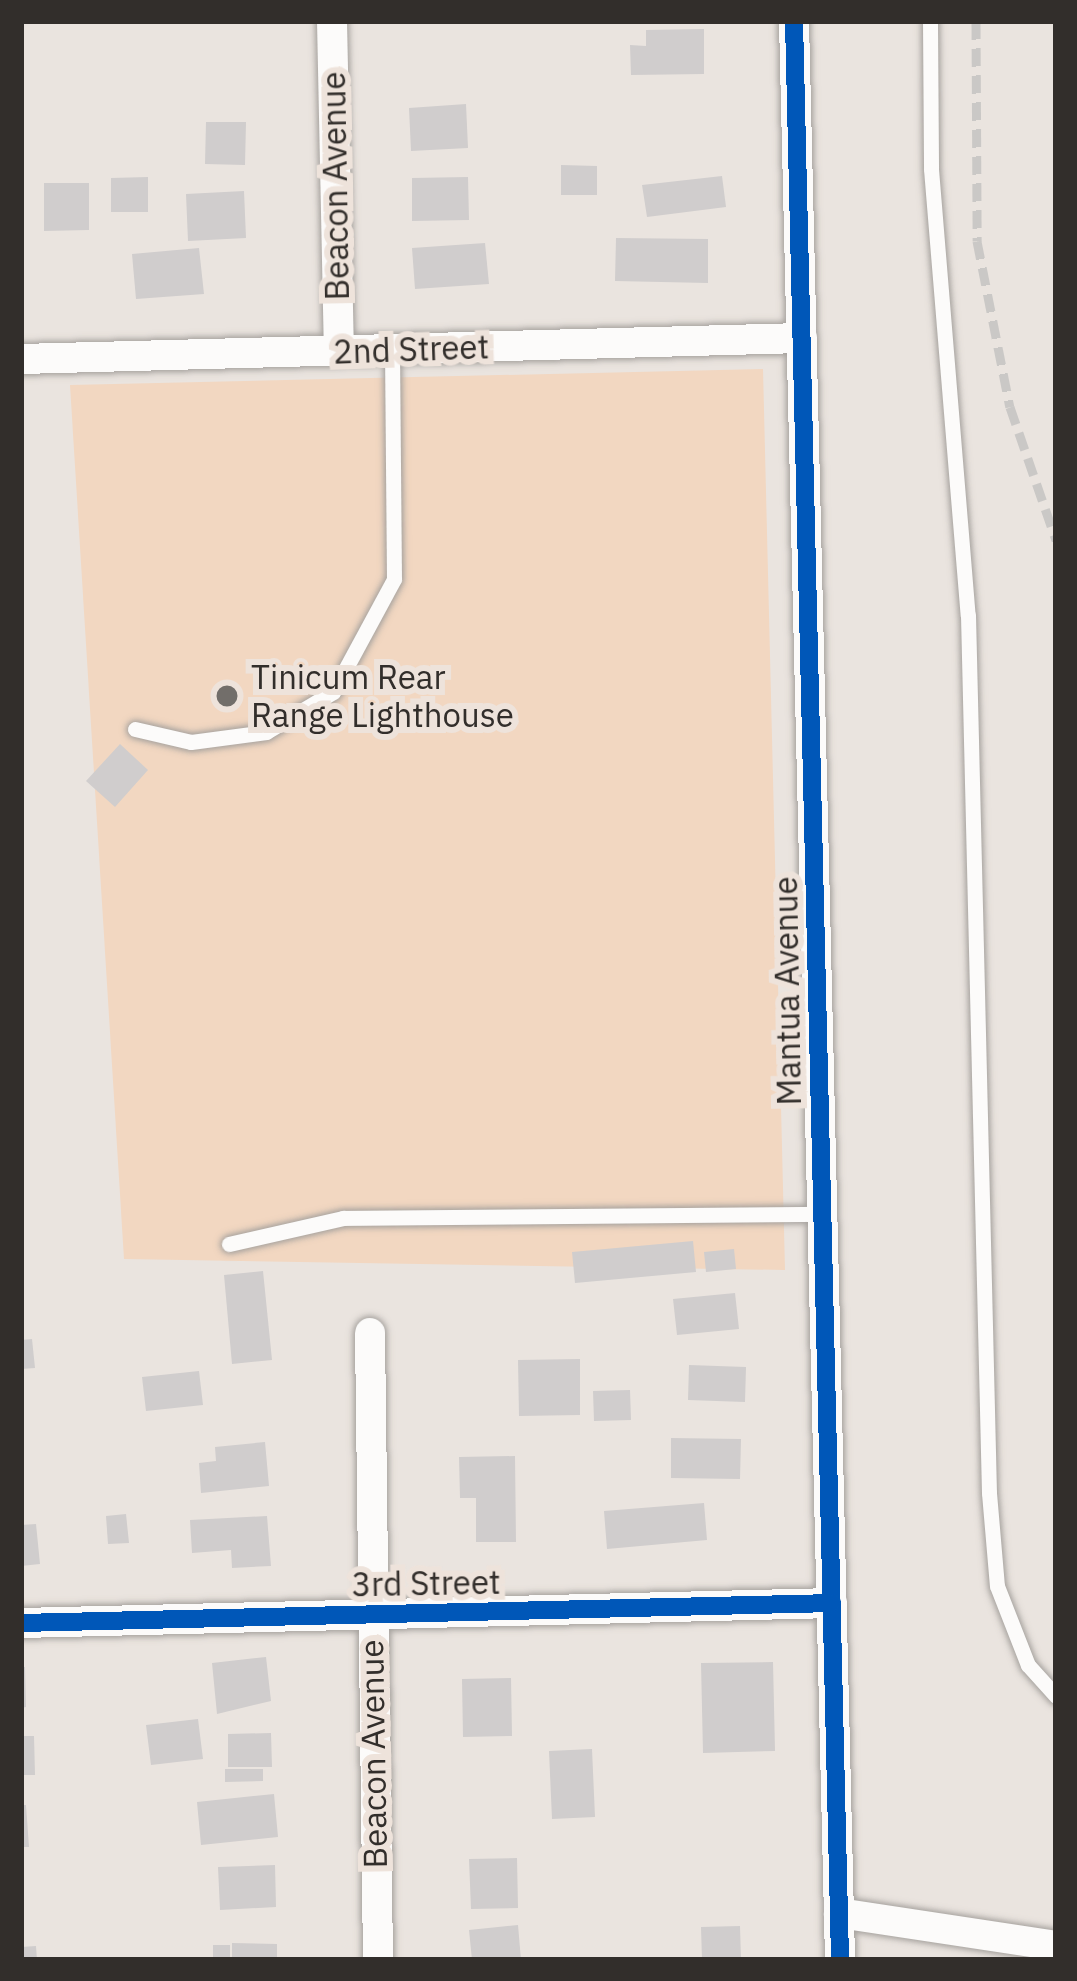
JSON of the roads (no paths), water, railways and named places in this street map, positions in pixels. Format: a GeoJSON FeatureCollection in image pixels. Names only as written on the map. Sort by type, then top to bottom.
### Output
{"type":"FeatureCollection","features":[{"type":"Feature","properties":{"kind":"street","name":"Beacon Avenue"},"geometry":{"type":"LineString","coordinates":[[332,21],[339,351]]}},
{"type":"Feature","properties":{"kind":"street","name":"Mantua Avenue"},"geometry":{"type":"LineString","coordinates":[[794,21],[840,1960]]}},
{"type":"Feature","properties":{"kind":"street","name":"2nd Street"},"geometry":{"type":"LineString","coordinates":[[21,359],[802,338]]}},
{"type":"Feature","properties":{"kind":"street","name":"Beacon Avenue"},"geometry":{"type":"LineString","coordinates":[[370,1333],[378,1960]]}},
{"type":"Feature","properties":{"kind":"street","name":"3rd Street"},"geometry":{"type":"LineString","coordinates":[[21,1623],[832,1603]]}},
{"type":"Feature","properties":{"kind":"street"},"geometry":{"type":"LineString","coordinates":[[839,1912],[1056,1946]]}},
{"type":"Feature","properties":{"kind":"lane"},"geometry":{"type":"LineString","coordinates":[[930,21],[931,169],[968,615],[989,1493],[997,1586],[1028,1665],[1056,1696]]}},
{"type":"Feature","properties":{"kind":"lane"},"geometry":{"type":"LineString","coordinates":[[135,729],[190,742],[266,732],[333,692],[394,580],[392,349]]}},
{"type":"Feature","properties":{"kind":"lane"},"geometry":{"type":"LineString","coordinates":[[229,1244],[343,1218],[822,1214]]}},
{"type":"Feature","properties":{"kind":"railway"},"geometry":{"type":"LineString","coordinates":[[976,21],[977,241],[1010,407],[1056,540]]}},
{"type":"Feature","properties":{"kind":"place","name":"Tinicum Rear Range Lighthouse"},"geometry":{"type":"Point","coordinates":[227,696]}}]}
